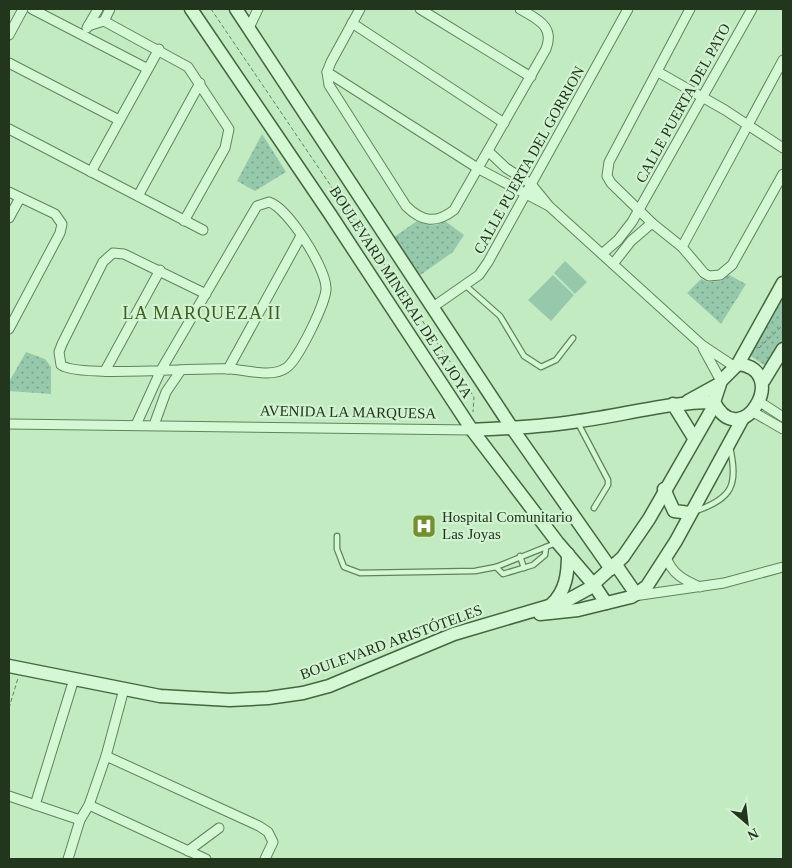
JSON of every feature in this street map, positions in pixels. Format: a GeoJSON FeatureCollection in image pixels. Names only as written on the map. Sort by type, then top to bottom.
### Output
{"type":"FeatureCollection","features":[{"type":"Feature","properties":{"kind":"street"},"geometry":{"type":"LineString","coordinates":[[9,35],[23,9]]}},
{"type":"Feature","properties":{"kind":"street"},"geometry":{"type":"LineString","coordinates":[[32,9],[146,68]]}},
{"type":"Feature","properties":{"kind":"street"},"geometry":{"type":"LineString","coordinates":[[82,36],[98,9]]}},
{"type":"Feature","properties":{"kind":"street"},"geometry":{"type":"LineString","coordinates":[[104,21],[110,9]]}},
{"type":"Feature","properties":{"kind":"street","name":"BOULEVARD MINERAL DE LA JOYA"},"geometry":{"type":"LineString","coordinates":[[190,9],[330,214],[472,430],[558,543],[594,585],[606,604]]}},
{"type":"Feature","properties":{"kind":"street","name":"BOULEVARD MINERAL DE LA JOYA"},"geometry":{"type":"LineString","coordinates":[[236,9],[512,428],[633,595]]}},
{"type":"Feature","properties":{"kind":"street"},"geometry":{"type":"LineString","coordinates":[[248,28],[258,9]]}},
{"type":"Feature","properties":{"kind":"street"},"geometry":{"type":"LineString","coordinates":[[360,9],[327,72],[332,91],[406,206],[415,215],[431,220],[447,215],[454,210],[546,49],[550,34],[544,24],[520,9]]}},
{"type":"Feature","properties":{"kind":"street"},"geometry":{"type":"LineString","coordinates":[[420,9],[531,77]]}},
{"type":"Feature","properties":{"kind":"street"},"geometry":{"type":"LineString","coordinates":[[690,9],[658,72],[611,156],[607,168],[607,176],[611,184],[652,223],[682,248],[709,276],[726,272],[732,265],[783,174]]}},
{"type":"Feature","properties":{"kind":"street","name":"CALLE PUERTA DEL PATO"},"geometry":{"type":"LineString","coordinates":[[602,254],[626,231],[639,211],[752,9]]}},
{"type":"Feature","properties":{"kind":"street","name":"CALLE PUERTA DEL GORRION"},"geometry":{"type":"LineString","coordinates":[[433,307],[478,275],[488,262],[625,10]]}},
{"type":"Feature","properties":{"kind":"street"},"geometry":{"type":"LineString","coordinates":[[88,26],[104,21],[159,49],[188,67],[225,120],[230,134],[225,148],[184,220]]}},
{"type":"Feature","properties":{"kind":"street"},"geometry":{"type":"LineString","coordinates":[[352,23],[504,123]]}},
{"type":"Feature","properties":{"kind":"street"},"geometry":{"type":"LineString","coordinates":[[91,172],[146,68],[159,49]]}},
{"type":"Feature","properties":{"kind":"street"},"geometry":{"type":"LineString","coordinates":[[682,248],[783,60]]}},
{"type":"Feature","properties":{"kind":"street"},"geometry":{"type":"LineString","coordinates":[[9,63],[119,120]]}},
{"type":"Feature","properties":{"kind":"street"},"geometry":{"type":"LineString","coordinates":[[327,72],[479,169],[549,206]]}},
{"type":"Feature","properties":{"kind":"street"},"geometry":{"type":"LineString","coordinates":[[658,72],[783,148]]}},
{"type":"Feature","properties":{"kind":"street"},"geometry":{"type":"LineString","coordinates":[[138,196],[200,83]]}},
{"type":"Feature","properties":{"kind":"street"},"geometry":{"type":"LineString","coordinates":[[9,128],[203,230]]}},
{"type":"Feature","properties":{"kind":"street"},"geometry":{"type":"LineString","coordinates":[[488,151],[506,168],[532,184],[549,206],[702,345],[736,365],[753,368],[764,380],[766,388],[754,411],[730,445],[690,513],[676,542],[647,586],[633,595]]}},
{"type":"Feature","properties":{"kind":"street"},"geometry":{"type":"LineString","coordinates":[[9,192],[55,214],[61,220],[62,229],[9,329]]}},
{"type":"Feature","properties":{"kind":"street"},"geometry":{"type":"LineString","coordinates":[[9,218],[20,198]]}},
{"type":"Feature","properties":{"kind":"street"},"geometry":{"type":"LineString","coordinates":[[136,425],[161,370],[206,294],[257,206],[264,202],[276,204],[290,219],[322,271],[326,287],[324,300],[295,359],[285,370],[277,372],[228,369],[181,370],[161,370],[105,370],[66,369],[59,359],[62,344],[103,262],[108,256],[118,252],[160,270],[206,294]]}},
{"type":"Feature","properties":{"kind":"street"},"geometry":{"type":"LineString","coordinates":[[613,264],[631,241],[652,223]]}},
{"type":"Feature","properties":{"kind":"street"},"geometry":{"type":"LineString","coordinates":[[228,369],[301,236]]}},
{"type":"Feature","properties":{"kind":"street"},"geometry":{"type":"LineString","coordinates":[[105,370],[160,270]]}},
{"type":"Feature","properties":{"kind":"street"},"geometry":{"type":"LineString","coordinates":[[783,283],[736,365],[720,383],[715,403],[727,416],[754,411],[783,417]]}},
{"type":"Feature","properties":{"kind":"street"},"geometry":{"type":"LineString","coordinates":[[702,345],[720,383]]}},
{"type":"Feature","properties":{"kind":"street"},"geometry":{"type":"LineString","coordinates":[[764,380],[783,349]]}},
{"type":"Feature","properties":{"kind":"street"},"geometry":{"type":"LineString","coordinates":[[154,425],[166,392],[181,370]]}},
{"type":"Feature","properties":{"kind":"street","name":"AVENIDA LA MARQUESA"},"geometry":{"type":"LineString","coordinates":[[679,403],[720,383]]}},
{"type":"Feature","properties":{"kind":"street"},"geometry":{"type":"LineString","coordinates":[[679,403],[694,438]]}},
{"type":"Feature","properties":{"kind":"street","name":"AVENIDA LA MARQUESA"},"geometry":{"type":"LineString","coordinates":[[9,424],[77,427],[154,425],[472,430],[577,422],[679,403],[715,403]]}},
{"type":"Feature","properties":{"kind":"street","name":"BOULEVARD ARISTÓTELES"},"geometry":{"type":"LineString","coordinates":[[15,667],[160,696],[230,700],[303,693],[356,675],[454,634],[576,596],[594,585],[613,567],[649,519],[664,489],[715,403]]}},
{"type":"Feature","properties":{"kind":"street"},"geometry":{"type":"LineString","coordinates":[[754,411],[783,430]]}},
{"type":"Feature","properties":{"kind":"street"},"geometry":{"type":"LineString","coordinates":[[664,489],[674,512],[690,513]]}},
{"type":"Feature","properties":{"kind":"street"},"geometry":{"type":"LineString","coordinates":[[551,605],[558,598],[566,582],[568,554]]}},
{"type":"Feature","properties":{"kind":"street"},"geometry":{"type":"LineString","coordinates":[[666,557],[669,566],[680,578],[701,587]]}},
{"type":"Feature","properties":{"kind":"street"},"geometry":{"type":"LineString","coordinates":[[633,595],[724,583],[783,567]]}},
{"type":"Feature","properties":{"kind":"street","name":"BOULEVARD ARISTÓTELES"},"geometry":{"type":"LineString","coordinates":[[517,615],[562,612],[606,604],[633,595]]}},
{"type":"Feature","properties":{"kind":"street"},"geometry":{"type":"LineString","coordinates":[[35,805],[74,679]]}},
{"type":"Feature","properties":{"kind":"street"},"geometry":{"type":"LineString","coordinates":[[68,859],[80,820],[89,805],[106,756],[124,689]]}},
{"type":"Feature","properties":{"kind":"street"},"geometry":{"type":"LineString","coordinates":[[106,756],[227,810],[268,832],[273,842],[265,859]]}},
{"type":"Feature","properties":{"kind":"street"},"geometry":{"type":"LineString","coordinates":[[9,796],[80,820]]}},
{"type":"Feature","properties":{"kind":"street"},"geometry":{"type":"LineString","coordinates":[[89,805],[203,859]]}},
{"type":"Feature","properties":{"kind":"street"},"geometry":{"type":"LineString","coordinates":[[188,851],[219,828]]}},
{"type":"Feature","properties":{"kind":"lane"},"geometry":{"type":"LineString","coordinates":[[465,285],[500,316],[524,356],[541,367],[556,360],[573,338]]}},
{"type":"Feature","properties":{"kind":"lane"},"geometry":{"type":"LineString","coordinates":[[577,422],[608,480],[608,485],[594,508]]}},
{"type":"Feature","properties":{"kind":"lane"},"geometry":{"type":"LineString","coordinates":[[690,513],[721,500],[733,484],[735,474],[730,445]]}},
{"type":"Feature","properties":{"kind":"lane"},"geometry":{"type":"LineString","coordinates":[[336,536],[337,549],[344,567],[354,572],[459,572],[496,567],[520,556],[558,543]]}},
{"type":"Feature","properties":{"kind":"lane"},"geometry":{"type":"LineString","coordinates":[[496,567],[503,574],[524,568],[545,555],[546,548]]}},
{"type":"Feature","properties":{"kind":"lane"},"geometry":{"type":"LineString","coordinates":[[520,556],[524,568]]}},
{"type":"Feature","properties":{"kind":"path"},"geometry":{"type":"LineString","coordinates":[[211,9],[474,397],[473,414]]}},
{"type":"Feature","properties":{"kind":"path"},"geometry":{"type":"LineString","coordinates":[[758,350],[783,325]]}},
{"type":"Feature","properties":{"kind":"path"},"geometry":{"type":"LineString","coordinates":[[9,708],[15,667]]}},
{"type":"Feature","properties":{"kind":"green space"},"geometry":{"type":"Polygon","coordinates":[[[262,134],[286,172],[255,191],[237,181],[262,134]]]}},
{"type":"Feature","properties":{"kind":"green space"},"geometry":{"type":"Polygon","coordinates":[[[417,221],[431,225],[445,221],[464,235],[453,252],[419,276],[394,237],[417,221]]]}},
{"type":"Feature","properties":{"kind":"green space"},"geometry":{"type":"Polygon","coordinates":[[[565,261],[587,282],[575,294],[554,273],[565,261]]]}},
{"type":"Feature","properties":{"kind":"green space"},"geometry":{"type":"Polygon","coordinates":[[[727,274],[746,284],[721,324],[687,293],[701,279],[708,282],[721,281],[727,274]]]}},
{"type":"Feature","properties":{"kind":"green space"},"geometry":{"type":"Polygon","coordinates":[[[553,275],[574,295],[551,321],[528,300],[553,275]]]}},
{"type":"Feature","properties":{"kind":"green space"},"geometry":{"type":"Polygon","coordinates":[[[783,293],[783,339],[767,367],[749,355],[783,293]]]}},
{"type":"Feature","properties":{"kind":"green space"},"geometry":{"type":"Polygon","coordinates":[[[26,352],[45,359],[51,367],[51,394],[9,391],[9,382],[26,352]]]}},
{"type":"Feature","properties":{"kind":"place","name":"Hospital Comunitario Las Joyas"},"geometry":{"type":"Point","coordinates":[424,526]}},
{"type":"Feature","properties":{"kind":"district","name":"LA MARQUEZA II"},"geometry":{"type":"Point","coordinates":[202,313]}}]}
